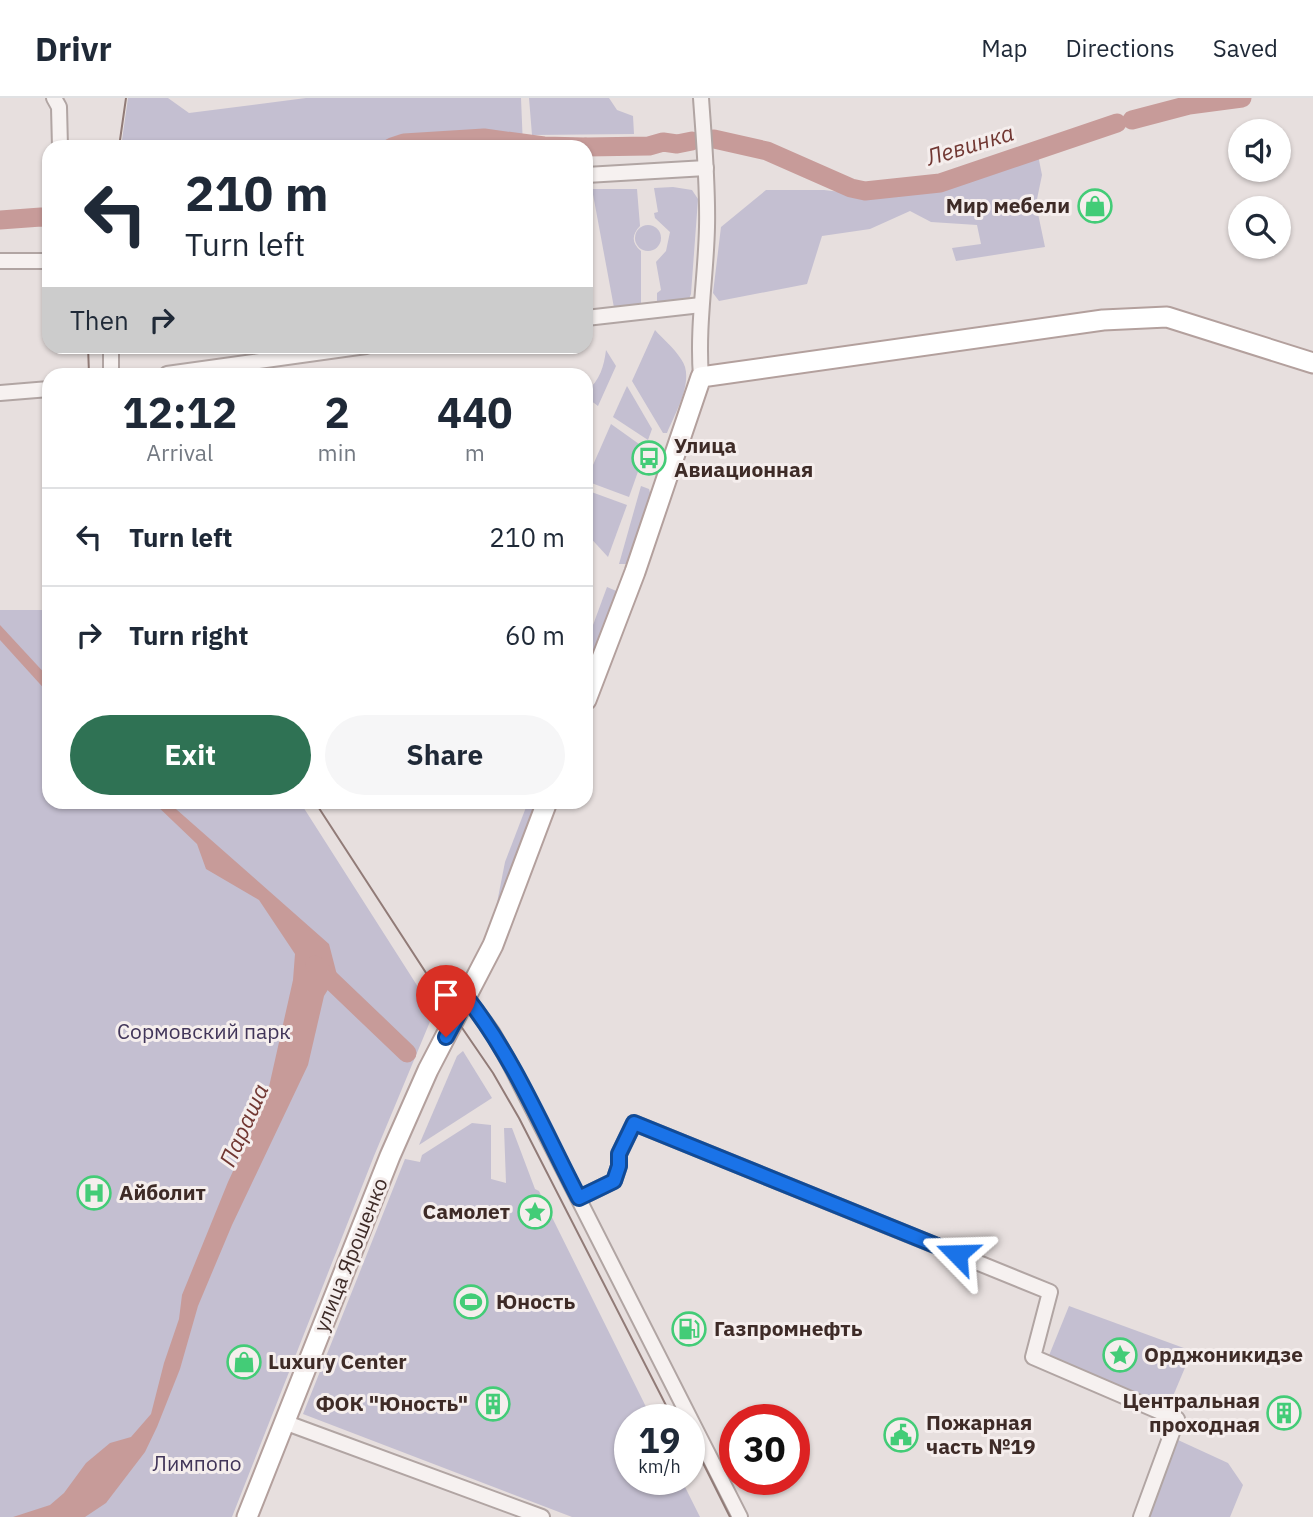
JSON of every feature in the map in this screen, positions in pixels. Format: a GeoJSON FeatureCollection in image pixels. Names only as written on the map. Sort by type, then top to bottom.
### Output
{"type":"FeatureCollection","features":[{"type":"Feature","properties":{"kind":"main road"},"geometry":{"type":"LineString","coordinates":[[593,682],[635,572],[701,377],[1139,317],[1167,317],[1313,363]]}},
{"type":"Feature","properties":{"kind":"main road","name":"улица Ярошенко"},"geometry":{"type":"LineString","coordinates":[[247,1517],[411,1108],[493,945],[544,809]]}},
{"type":"Feature","properties":{"kind":"street"},"geometry":{"type":"LineString","coordinates":[[54,98],[59,107],[60,140]]}},
{"type":"Feature","properties":{"kind":"street"},"geometry":{"type":"LineString","coordinates":[[701,98],[707,228],[698,341],[701,377]]}},
{"type":"Feature","properties":{"kind":"street"},"geometry":{"type":"LineString","coordinates":[[593,174],[706,168]]}},
{"type":"Feature","properties":{"kind":"street"},"geometry":{"type":"LineString","coordinates":[[0,261],[42,261]]}},
{"type":"Feature","properties":{"kind":"street"},"geometry":{"type":"LineString","coordinates":[[593,317],[701,305]]}},
{"type":"Feature","properties":{"kind":"street"},"geometry":{"type":"LineString","coordinates":[[210,368],[309,354]]}},
{"type":"Feature","properties":{"kind":"street"},"geometry":{"type":"LineString","coordinates":[[0,393],[42,390]]}},
{"type":"Feature","properties":{"kind":"street"},"geometry":{"type":"LineString","coordinates":[[467,998],[492,1032],[509,1062],[740,1517]]}},
{"type":"Feature","properties":{"kind":"street"},"geometry":{"type":"LineString","coordinates":[[579,1198],[614,1181],[619,1166],[619,1154],[634,1123],[1050,1292],[1033,1357],[1177,1419],[1140,1517]]}},
{"type":"Feature","properties":{"kind":"street"},"geometry":{"type":"LineString","coordinates":[[284,1422],[542,1517]]}},
{"type":"Feature","properties":{"kind":"green space"},"geometry":{"type":"Polygon","coordinates":[[[128,98],[168,98],[189,113],[306,98],[521,98],[523,140],[122,140],[128,98]]]}},
{"type":"Feature","properties":{"kind":"green space"},"geometry":{"type":"Polygon","coordinates":[[[529,98],[609,98],[617,110],[633,116],[634,134],[532,135],[529,98]]]}},
{"type":"Feature","properties":{"kind":"green space"},"geometry":{"type":"Polygon","coordinates":[[[1038,155],[1042,175],[1036,204],[1045,247],[956,261],[952,248],[981,244],[977,225],[931,222],[910,211],[870,229],[822,236],[807,284],[719,301],[713,293],[721,227],[766,190],[824,190],[866,195],[942,187],[1038,155]]]}},
{"type":"Feature","properties":{"kind":"green space"},"geometry":{"type":"Polygon","coordinates":[[[654,188],[692,190],[698,199],[691,294],[689,299],[657,304],[657,293],[661,290],[656,262],[666,251],[670,232],[655,218],[654,213],[658,212],[654,188]]]}},
{"type":"Feature","properties":{"kind":"green space"},"geometry":{"type":"Polygon","coordinates":[[[593,189],[637,189],[640,226],[634,238],[641,251],[641,309],[615,313],[593,189]]]}},
{"type":"Feature","properties":{"kind":"green space"},"geometry":{"type":"Polygon","coordinates":[[[648,225],[657,229],[661,238],[657,247],[648,251],[639,247],[635,238],[639,229],[648,225]]]}},
{"type":"Feature","properties":{"kind":"green space"},"geometry":{"type":"Polygon","coordinates":[[[655,330],[672,347],[685,367],[683,396],[667,433],[663,433],[632,381],[655,330]]]}},
{"type":"Feature","properties":{"kind":"green space"},"geometry":{"type":"Polygon","coordinates":[[[606,350],[616,366],[598,406],[593,402],[593,385],[604,362],[606,350]]]}},
{"type":"Feature","properties":{"kind":"green space"},"geometry":{"type":"Polygon","coordinates":[[[627,386],[652,429],[648,440],[613,417],[627,386]]]}},
{"type":"Feature","properties":{"kind":"green space"},"geometry":{"type":"Polygon","coordinates":[[[611,424],[646,449],[629,497],[593,484],[593,465],[611,424]]]}},
{"type":"Feature","properties":{"kind":"green space"},"geometry":{"type":"Polygon","coordinates":[[[641,486],[649,489],[651,496],[628,564],[619,564],[641,486]]]}},
{"type":"Feature","properties":{"kind":"green space"},"geometry":{"type":"Polygon","coordinates":[[[593,493],[627,505],[608,557],[593,541],[593,493]]]}},
{"type":"Feature","properties":{"kind":"green space"},"geometry":{"type":"Polygon","coordinates":[[[607,587],[621,593],[593,665],[593,625],[607,587]]]}},
{"type":"Feature","properties":{"kind":"green space","name":"Сормовский парк"},"geometry":{"type":"Polygon","coordinates":[[[0,610],[42,610],[42,809],[304,809],[434,1012],[374,1156],[232,1517],[0,1517],[0,610]]]}},
{"type":"Feature","properties":{"kind":"green space"},"geometry":{"type":"Polygon","coordinates":[[[525,809],[538,809],[495,913],[505,862],[525,809]]]}},
{"type":"Feature","properties":{"kind":"green space"},"geometry":{"type":"Polygon","coordinates":[[[463,1051],[492,1098],[419,1145],[457,1056],[463,1051]]]}},
{"type":"Feature","properties":{"kind":"green space","name":"Юность"},"geometry":{"type":"Polygon","coordinates":[[[472,1123],[491,1125],[491,1179],[506,1183],[504,1128],[512,1128],[535,1189],[539,1191],[645,1404],[614,1404],[614,1495],[689,1495],[700,1517],[572,1517],[303,1414],[405,1159],[420,1162],[422,1155],[472,1123]]]}},
{"type":"Feature","properties":{"kind":"green space"},"geometry":{"type":"Polygon","coordinates":[[[1069,1306],[1192,1351],[1168,1408],[1048,1358],[1069,1306]]]}},
{"type":"Feature","properties":{"kind":"green space"},"geometry":{"type":"Polygon","coordinates":[[[1178,1440],[1228,1463],[1243,1485],[1230,1517],[1149,1517],[1178,1440]]]}},
{"type":"Feature","properties":{"kind":"shaded area"},"geometry":{"type":"Polygon","coordinates":[[[0,625],[42,670],[42,686],[0,640],[0,625]]]}},
{"type":"Feature","properties":{"kind":"shaded area"},"geometry":{"type":"Polygon","coordinates":[[[160,809],[176,809],[329,944],[337,975],[324,996],[308,1065],[232,1225],[198,1306],[180,1369],[145,1452],[106,1503],[85,1517],[13,1517],[50,1505],[64,1493],[86,1463],[110,1443],[131,1437],[151,1414],[179,1319],[182,1295],[228,1182],[266,1100],[293,980],[295,954],[259,900],[206,869],[197,844],[160,809]]]}},
{"type":"Feature","properties":{"kind":"waterway","name":"Левинка"},"geometry":{"type":"LineString","coordinates":[[1132,120],[1189,105],[1242,98]]}},
{"type":"Feature","properties":{"kind":"waterway","name":"Левинка"},"geometry":{"type":"LineString","coordinates":[[714,139],[767,151],[851,188],[865,191],[940,183],[1117,123]]}},
{"type":"Feature","properties":{"kind":"waterway","name":"Левинка"},"geometry":{"type":"LineString","coordinates":[[452,140],[499,140]]}},
{"type":"Feature","properties":{"kind":"waterway","name":"Левинка"},"geometry":{"type":"LineString","coordinates":[[593,147],[649,146],[663,142],[677,144],[692,141]]}},
{"type":"Feature","properties":{"kind":"waterway","name":"Левинка"},"geometry":{"type":"LineString","coordinates":[[0,220],[42,217]]}},
{"type":"Feature","properties":{"kind":"waterway"},"geometry":{"type":"LineString","coordinates":[[315,965],[407,1053]]}},
{"type":"Feature","properties":{"kind":"tram line"},"geometry":{"type":"LineString","coordinates":[[120,140],[126,98]]}},
{"type":"Feature","properties":{"kind":"tram line"},"geometry":{"type":"LineString","coordinates":[[88,354],[89,368]]}},
{"type":"Feature","properties":{"kind":"tram line"},"geometry":{"type":"LineString","coordinates":[[320,809],[493,1073],[519,1118],[665,1404]]}},
{"type":"Feature","properties":{"kind":"tram line"},"geometry":{"type":"LineString","coordinates":[[705,1467],[730,1517]]}},
{"type":"Feature","properties":{"kind":"place","name":"Мир мебели"},"geometry":{"type":"Point","coordinates":[1095,206]}},
{"type":"Feature","properties":{"kind":"place","name":"Улица Авиационная"},"geometry":{"type":"Point","coordinates":[649,458]}},
{"type":"Feature","properties":{"kind":"place","name":"Айболит"},"geometry":{"type":"Point","coordinates":[94,1193]}},
{"type":"Feature","properties":{"kind":"place","name":"Самолет"},"geometry":{"type":"Point","coordinates":[535,1212]}},
{"type":"Feature","properties":{"kind":"place","name":"Юность"},"geometry":{"type":"Point","coordinates":[471,1302]}},
{"type":"Feature","properties":{"kind":"place","name":"Газпромнефть"},"geometry":{"type":"Point","coordinates":[689,1329]}},
{"type":"Feature","properties":{"kind":"place","name":"Орджоникидзе"},"geometry":{"type":"Point","coordinates":[1120,1355]}},
{"type":"Feature","properties":{"kind":"place","name":"Luxury Center"},"geometry":{"type":"Point","coordinates":[244,1362]}},
{"type":"Feature","properties":{"kind":"place","name":"ФОК \"Юность\""},"geometry":{"type":"Point","coordinates":[493,1404]}},
{"type":"Feature","properties":{"kind":"place","name":"Центральная проходная"},"geometry":{"type":"Point","coordinates":[1284,1413]}},
{"type":"Feature","properties":{"kind":"place","name":"Пожарная часть №19"},"geometry":{"type":"Point","coordinates":[901,1435]}},
{"type":"Feature","properties":{"kind":"route"},"geometry":{"type":"LineString","coordinates":[[446,1037],[467,998],[492,1032],[509,1062],[579,1198],[614,1181],[619,1166],[619,1154],[634,1123],[957,1254]]}},
{"type":"Feature","properties":{"kind":"water label","name":"Параша"},"geometry":{"type":"Point","coordinates":[244,1125]}},
{"type":"Feature","properties":{"kind":"park label","name":"Лимпопо"},"geometry":{"type":"Point","coordinates":[197,1464]}}]}
